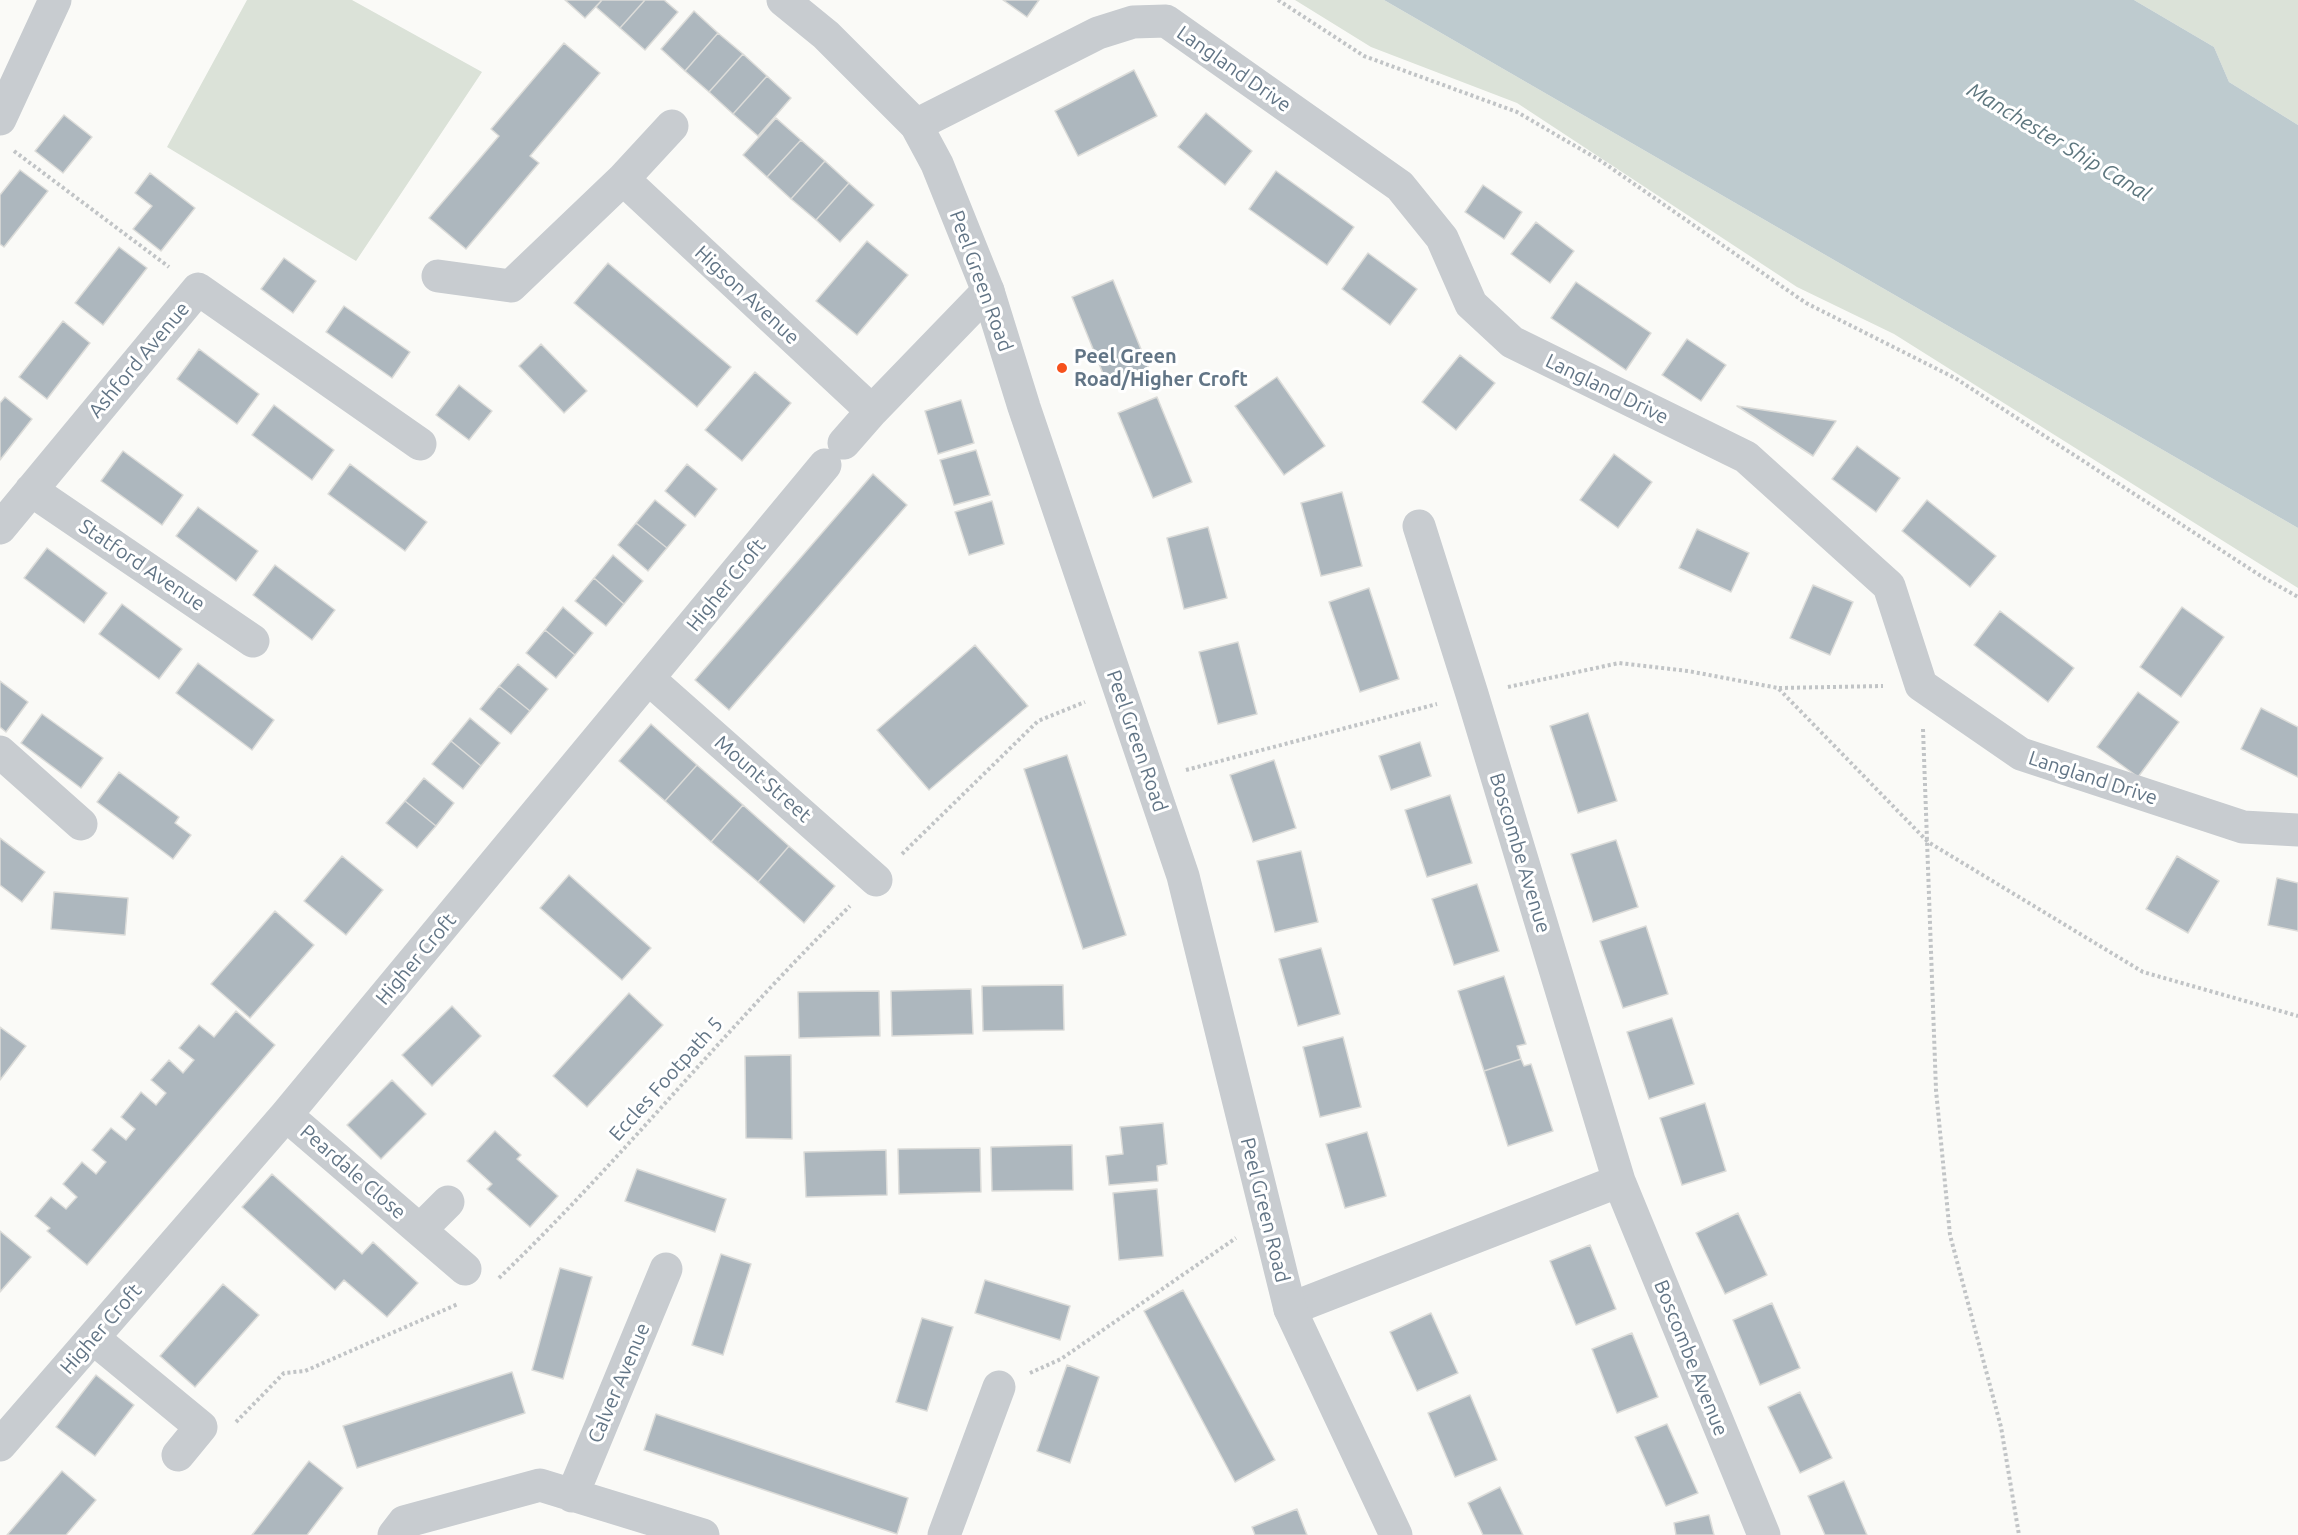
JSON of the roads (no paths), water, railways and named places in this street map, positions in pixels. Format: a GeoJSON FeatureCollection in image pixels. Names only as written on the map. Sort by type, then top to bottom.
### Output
{"type":"FeatureCollection","features":[{"type":"Feature","properties":{"kind":"street"},"geometry":{"type":"LineString","coordinates":[[5,113],[55,0]]}},
{"type":"Feature","properties":{"kind":"street","name":"Peel Green Road"},"geometry":{"type":"LineString","coordinates":[[783,0],[826,35],[916,125],[937,164],[988,291],[1024,407],[1183,876],[1290,1309],[1396,1535]]}},
{"type":"Feature","properties":{"kind":"street","name":"Langland Drive"},"geometry":{"type":"LineString","coordinates":[[916,125],[1098,33],[1132,22],[1166,21],[1400,186],[1442,238],[1471,304],[1512,342],[1746,457],[1889,586],[1921,685],[2021,754],[2243,827],[2298,830]]}},
{"type":"Feature","properties":{"kind":"street"},"geometry":{"type":"LineString","coordinates":[[438,276],[511,286],[623,179],[672,126]]}},
{"type":"Feature","properties":{"kind":"street","name":"Higson Avenue"},"geometry":{"type":"LineString","coordinates":[[623,179],[872,411]]}},
{"type":"Feature","properties":{"kind":"street","name":"Ashford Avenue"},"geometry":{"type":"LineString","coordinates":[[0,528],[198,289],[420,444]]}},
{"type":"Feature","properties":{"kind":"street","name":"Higher Croft"},"geometry":{"type":"LineString","coordinates":[[0,1445],[286,1115],[834,454],[872,411],[988,291]]}},
{"type":"Feature","properties":{"kind":"street","name":"Statford Avenue"},"geometry":{"type":"LineString","coordinates":[[31,490],[253,641]]}},
{"type":"Feature","properties":{"kind":"street","name":"Boscombe Avenue"},"geometry":{"type":"LineString","coordinates":[[1419,526],[1472,694],[1618,1181],[1764,1535]]}},
{"type":"Feature","properties":{"kind":"street","name":"Mount Street"},"geometry":{"type":"LineString","coordinates":[[649,679],[876,880]]}},
{"type":"Feature","properties":{"kind":"street"},"geometry":{"type":"LineString","coordinates":[[0,752],[81,824]]}},
{"type":"Feature","properties":{"kind":"street","name":"Peardale Close"},"geometry":{"type":"LineString","coordinates":[[286,1115],[420,1230],[479,1277]]}},
{"type":"Feature","properties":{"kind":"street"},"geometry":{"type":"LineString","coordinates":[[1290,1309],[1618,1181]]}},
{"type":"Feature","properties":{"kind":"street","name":"Peardale Close"},"geometry":{"type":"LineString","coordinates":[[420,1230],[448,1202]]}},
{"type":"Feature","properties":{"kind":"street","name":"Calver Avenue"},"geometry":{"type":"LineString","coordinates":[[572,1496],[666,1269]]}},
{"type":"Feature","properties":{"kind":"street"},"geometry":{"type":"LineString","coordinates":[[93,1338],[201,1427],[178,1455]]}},
{"type":"Feature","properties":{"kind":"street"},"geometry":{"type":"LineString","coordinates":[[944,1535],[999,1387]]}},
{"type":"Feature","properties":{"kind":"street"},"geometry":{"type":"LineString","coordinates":[[394,1535],[404,1522],[540,1485],[703,1535]]}},
{"type":"Feature","properties":{"kind":"water","name":"Manchester Ship Canal"},"geometry":{"type":"Polygon","coordinates":[[[1384,0],[2134,0],[2214,47],[2229,82],[2298,125],[2298,528],[1384,0]]]}},
{"type":"Feature","properties":{"kind":"place","name":"Peel Green Road/Higher Croft"},"geometry":{"type":"Point","coordinates":[1062,368]}}]}
